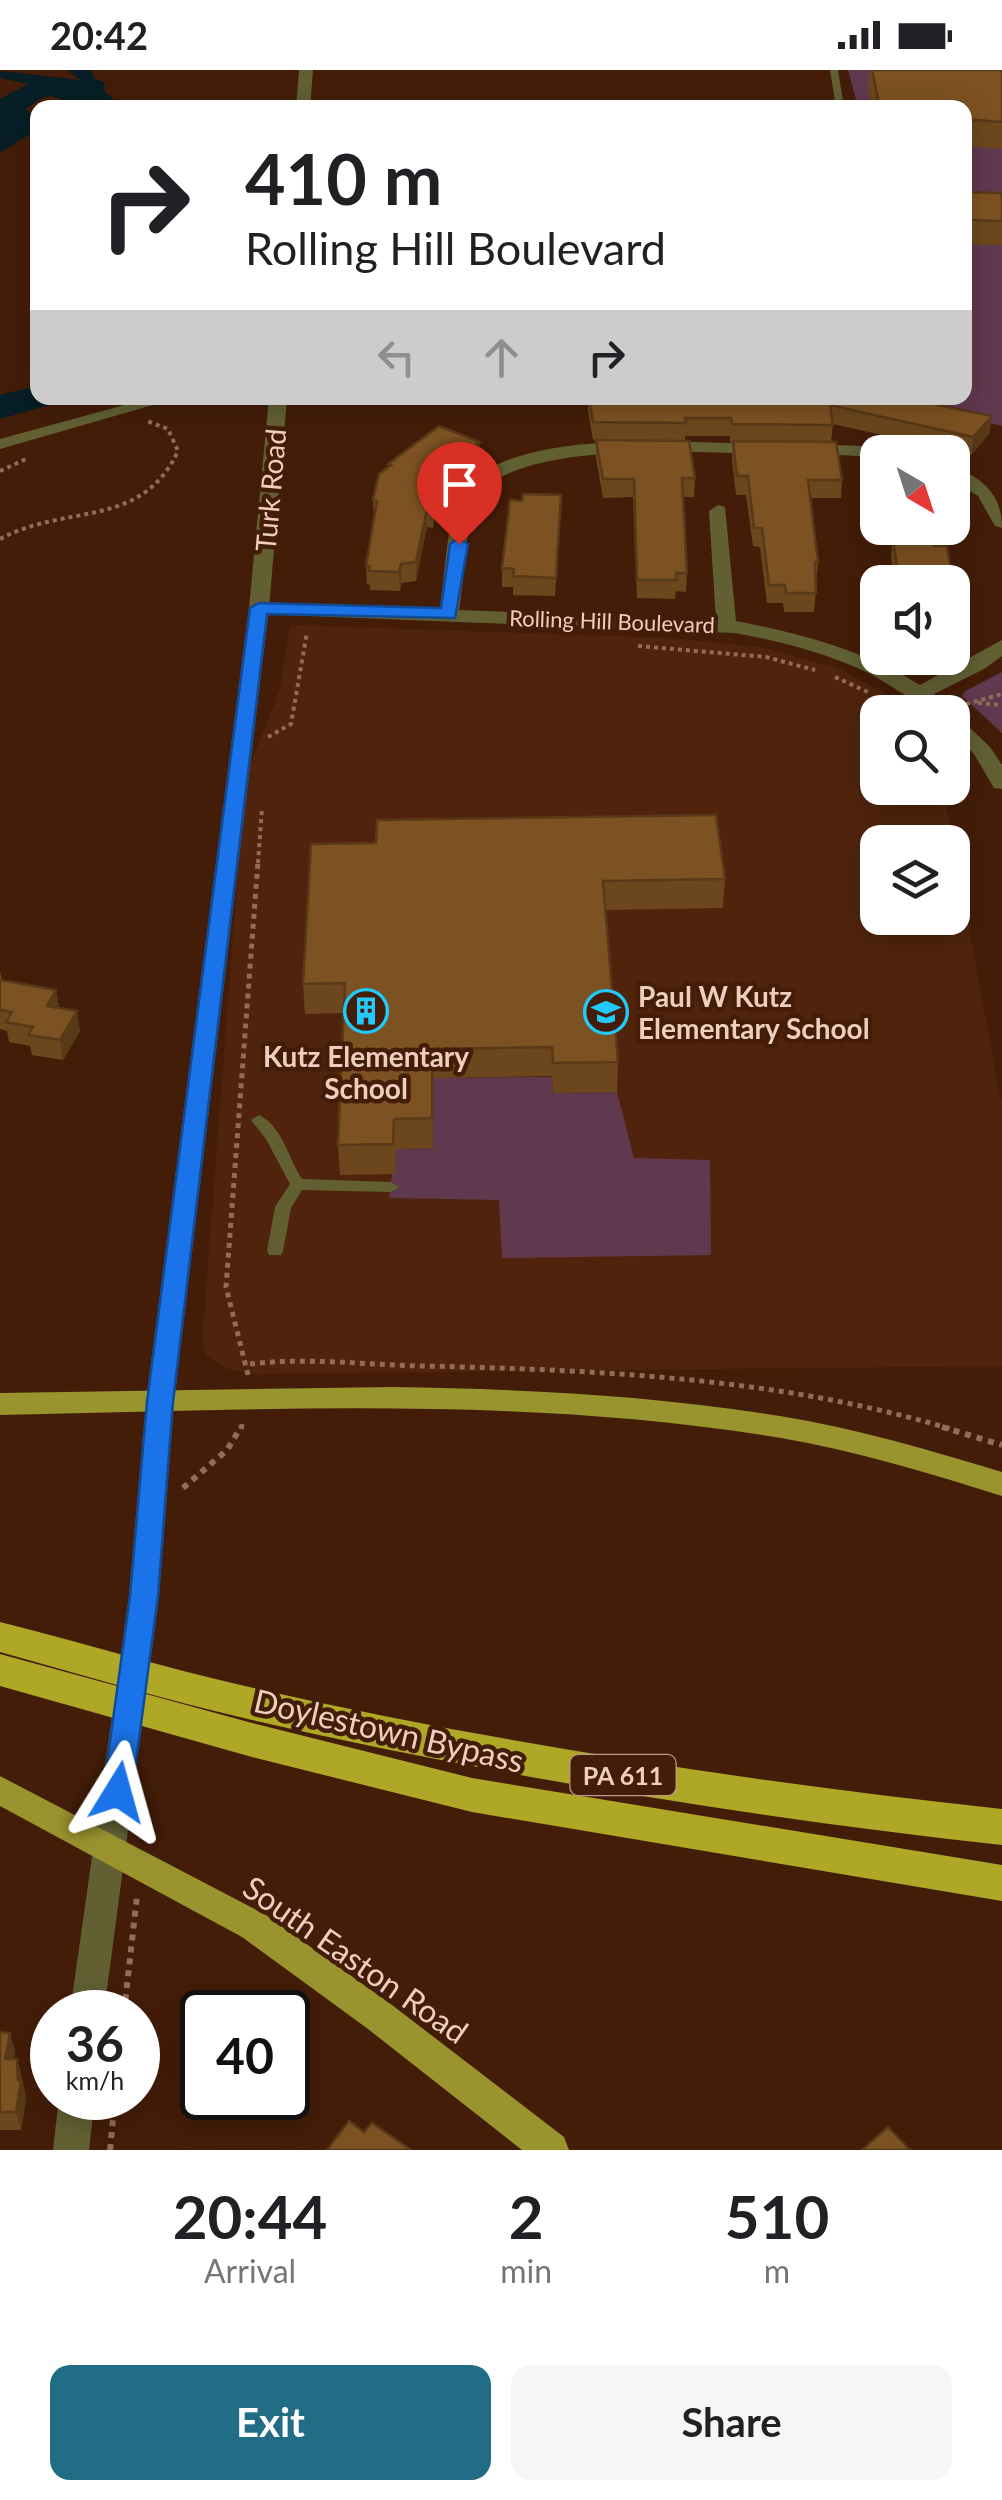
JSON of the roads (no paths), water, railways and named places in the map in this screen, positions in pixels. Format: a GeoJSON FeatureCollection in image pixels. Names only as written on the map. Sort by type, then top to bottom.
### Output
{"type":"FeatureCollection","features":[{"type":"Feature","properties":{"kind":"highway","name":"Doylestown Bypass"},"geometry":{"type":"LineString","coordinates":[[5,1655],[250,1722],[472,1795],[1002,1884]]}},
{"type":"Feature","properties":{"kind":"highway","name":"Doylestown Bypass"},"geometry":{"type":"LineString","coordinates":[[250,1722],[838,1809],[1002,1828]]}},
{"type":"Feature","properties":{"kind":"main road"},"geometry":{"type":"LineString","coordinates":[[0,1404],[344,1398],[560,1404],[714,1417],[824,1436],[1002,1484]]}},
{"type":"Feature","properties":{"kind":"main road","name":"South Easton Road"},"geometry":{"type":"LineString","coordinates":[[0,1790],[254,1926],[367,2007],[551,2150]]}},
{"type":"Feature","properties":{"kind":"street"},"geometry":{"type":"LineString","coordinates":[[304,100],[306,70]]}},
{"type":"Feature","properties":{"kind":"street"},"geometry":{"type":"LineString","coordinates":[[0,444],[142,405]]}},
{"type":"Feature","properties":{"kind":"street","name":"Turk Road"},"geometry":{"type":"LineString","coordinates":[[90,1990],[144,1596],[160,1402],[259,608],[277,405]]}},
{"type":"Feature","properties":{"kind":"street"},"geometry":{"type":"LineString","coordinates":[[449,614],[468,495],[483,480],[515,464],[582,449],[860,452]]}},
{"type":"Feature","properties":{"kind":"street"},"geometry":{"type":"LineString","coordinates":[[970,483],[985,492],[1002,522]]}},
{"type":"Feature","properties":{"kind":"street"},"geometry":{"type":"LineString","coordinates":[[718,510],[726,626]]}},
{"type":"Feature","properties":{"kind":"street","name":"Rolling Hill Boulevard"},"geometry":{"type":"LineString","coordinates":[[259,608],[726,626],[822,647],[925,695]]}},
{"type":"Feature","properties":{"kind":"street"},"geometry":{"type":"LineString","coordinates":[[921,692],[977,665],[1002,646]]}},
{"type":"Feature","properties":{"kind":"street","name":"Rolling Hill Boulevard"},"geometry":{"type":"LineString","coordinates":[[970,738],[1002,784]]}},
{"type":"Feature","properties":{"kind":"street"},"geometry":{"type":"LineString","coordinates":[[71,2150],[74,2120]]}},
{"type":"Feature","properties":{"kind":"lane"},"geometry":{"type":"LineString","coordinates":[[834,70],[839,100]]}},
{"type":"Feature","properties":{"kind":"lane"},"geometry":{"type":"LineString","coordinates":[[259,1120],[276,1136],[288,1172],[298,1184],[391,1187]]}},
{"type":"Feature","properties":{"kind":"lane"},"geometry":{"type":"LineString","coordinates":[[274,1252],[283,1207],[298,1184]]}},
{"type":"Feature","properties":{"kind":"water"},"geometry":{"type":"Polygon","coordinates":[[[67,70],[91,70],[115,100],[30,100],[26,109],[30,114],[30,134],[0,153],[0,99],[28,84],[0,78],[0,71],[80,80],[67,70]]]}},
{"type":"Feature","properties":{"kind":"water"},"geometry":{"type":"Polygon","coordinates":[[[30,388],[30,405],[49,405],[0,419],[0,395],[30,388]]]}},
{"type":"Feature","properties":{"kind":"place","name":"Kutz Elementary School"},"geometry":{"type":"Point","coordinates":[366,1011]}},
{"type":"Feature","properties":{"kind":"place","name":"Paul W Kutz Elementary School"},"geometry":{"type":"Point","coordinates":[606,1012]}}]}
